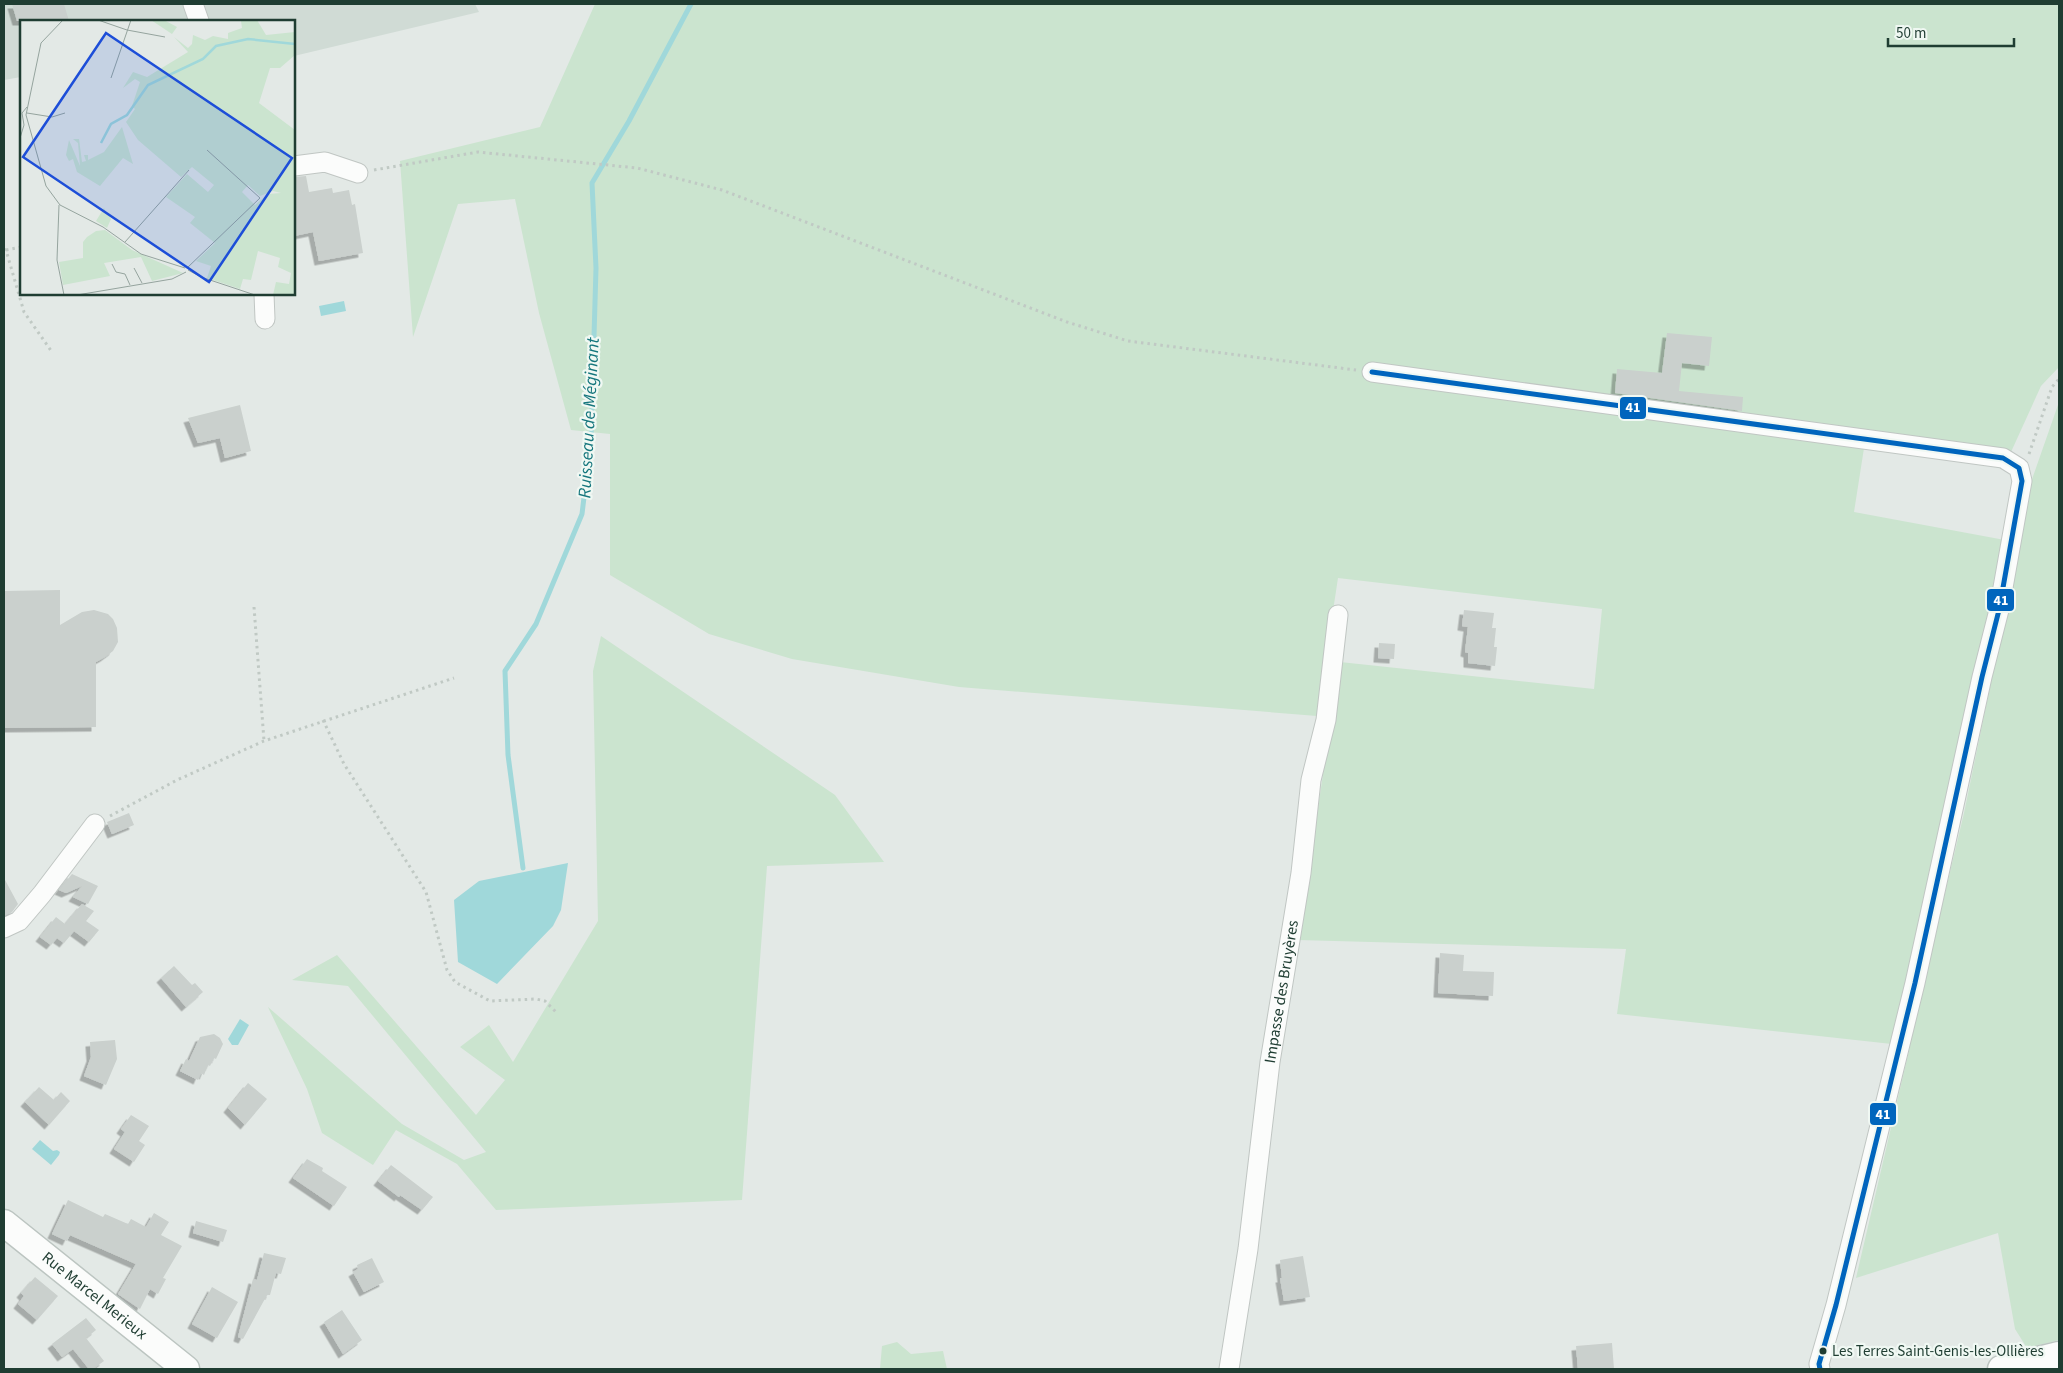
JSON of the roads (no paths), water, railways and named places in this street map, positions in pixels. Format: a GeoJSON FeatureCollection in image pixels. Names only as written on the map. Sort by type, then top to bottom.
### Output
{"type":"FeatureCollection","features":[{"type":"Feature","properties":{"kind":"main road","name":"Rue Marcel Merieux"},"geometry":{"type":"LineString","coordinates":[[4,1223],[186,1369]]}},
{"type":"Feature","properties":{"kind":"main road"},"geometry":{"type":"LineString","coordinates":[[2001,1369],[2059,1356]]}},
{"type":"Feature","properties":{"kind":"street"},"geometry":{"type":"LineString","coordinates":[[193,4],[199,20]]}},
{"type":"Feature","properties":{"kind":"street"},"geometry":{"type":"LineString","coordinates":[[295,166],[324,162],[358,173]]}},
{"type":"Feature","properties":{"kind":"street"},"geometry":{"type":"LineString","coordinates":[[264,295],[265,319]]}},
{"type":"Feature","properties":{"kind":"street"},"geometry":{"type":"LineString","coordinates":[[1372,372],[2003,458],[2019,468],[2022,481],[1999,610],[1982,677],[1915,983],[1836,1304],[1819,1364],[1820,1369]]}},
{"type":"Feature","properties":{"kind":"street","name":"Impasse des Bruyères"},"geometry":{"type":"LineString","coordinates":[[1229,1369],[1248,1249],[1270,1062],[1301,873],[1312,780],[1326,720],[1338,615]]}},
{"type":"Feature","properties":{"kind":"street"},"geometry":{"type":"LineString","coordinates":[[4,928],[19,921],[95,824]]}},
{"type":"Feature","properties":{"kind":"water"},"geometry":{"type":"Polygon","coordinates":[[[344,301],[346,311],[321,316],[319,306],[344,301]]]}},
{"type":"Feature","properties":{"kind":"water"},"geometry":{"type":"Polygon","coordinates":[[[568,863],[561,910],[553,926],[497,984],[458,962],[454,900],[479,881],[568,863]]]}},
{"type":"Feature","properties":{"kind":"water"},"geometry":{"type":"Polygon","coordinates":[[[240,1019],[249,1025],[238,1045],[232,1045],[228,1039],[240,1019]]]}},
{"type":"Feature","properties":{"kind":"water"},"geometry":{"type":"Polygon","coordinates":[[[40,1140],[53,1151],[57,1150],[60,1152],[51,1165],[32,1149],[40,1140]]]}},
{"type":"Feature","properties":{"kind":"waterway","name":"Ruisseau de Méginant"},"geometry":{"type":"LineString","coordinates":[[523,868],[508,755],[505,671],[536,624],[582,514],[591,439],[596,268],[592,183],[629,121],[691,4]]}},
{"type":"Feature","properties":{"kind":"place","name":"Les Terres Saint-Genis-les-Ollières"},"geometry":{"type":"Point","coordinates":[1823,1351]}}]}
